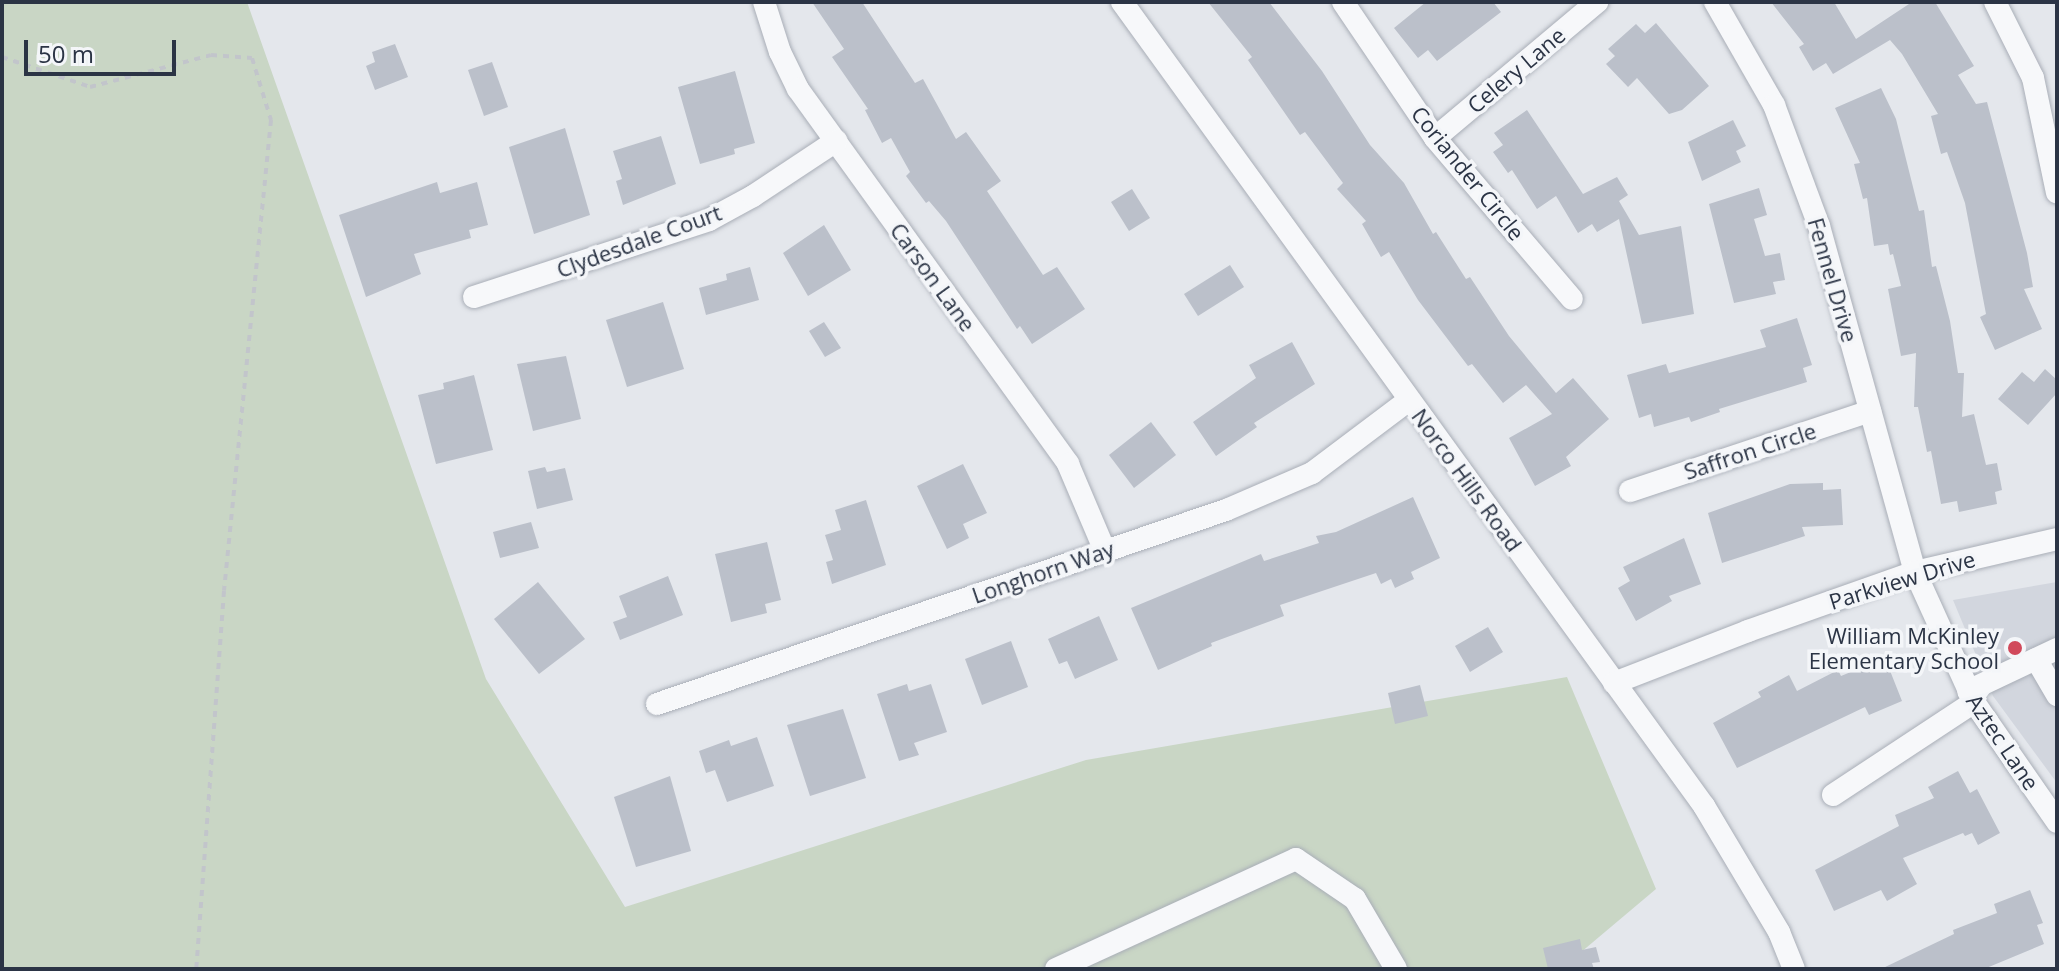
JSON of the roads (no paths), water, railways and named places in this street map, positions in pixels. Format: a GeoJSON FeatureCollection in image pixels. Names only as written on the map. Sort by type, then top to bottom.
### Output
{"type":"FeatureCollection","features":[{"type":"Feature","properties":{"kind":"street","name":"Carson Lane"},"geometry":{"type":"LineString","coordinates":[[764,2],[780,52],[798,89],[1068,464],[1105,551]]}},
{"type":"Feature","properties":{"kind":"street","name":"Norco Hills Road"},"geometry":{"type":"LineString","coordinates":[[1122,2],[1704,806],[1779,932],[1794,969]]}},
{"type":"Feature","properties":{"kind":"street","name":"Coriander Circle"},"geometry":{"type":"LineString","coordinates":[[1343,2],[1435,138],[1572,299]]}},
{"type":"Feature","properties":{"kind":"street","name":"Celery Lane"},"geometry":{"type":"LineString","coordinates":[[1435,138],[1597,2]]}},
{"type":"Feature","properties":{"kind":"street","name":"Fennel Drive"},"geometry":{"type":"LineString","coordinates":[[1715,2],[1774,105],[1819,226],[1915,572]]}},
{"type":"Feature","properties":{"kind":"street"},"geometry":{"type":"LineString","coordinates":[[1995,2],[2033,78],[2057,193]]}},
{"type":"Feature","properties":{"kind":"street","name":"Clydesdale Court"},"geometry":{"type":"LineString","coordinates":[[474,297],[709,220],[753,196],[836,141]]}},
{"type":"Feature","properties":{"kind":"street","name":"Longhorn Way"},"geometry":{"type":"LineString","coordinates":[[657,704],[1226,510],[1312,473],[1379,426],[1409,400]]}},
{"type":"Feature","properties":{"kind":"street","name":"Saffron Circle"},"geometry":{"type":"LineString","coordinates":[[1630,491],[1870,411]]}},
{"type":"Feature","properties":{"kind":"street","name":"Parkview Drive"},"geometry":{"type":"LineString","coordinates":[[1614,683],[1748,631],[1915,572],[2057,539]]}},
{"type":"Feature","properties":{"kind":"street","name":"Aztec Lane"},"geometry":{"type":"LineString","coordinates":[[1915,572],[1971,697],[2057,822]]}},
{"type":"Feature","properties":{"kind":"street"},"geometry":{"type":"LineString","coordinates":[[1833,795],[1971,697],[2057,649]]}},
{"type":"Feature","properties":{"kind":"street"},"geometry":{"type":"LineString","coordinates":[[2036,659],[2057,695]]}},
{"type":"Feature","properties":{"kind":"street"},"geometry":{"type":"LineString","coordinates":[[1056,969],[1296,859],[1355,899],[1396,969]]}},
{"type":"Feature","properties":{"kind":"place","name":"William McKinley Elementary School"},"geometry":{"type":"Point","coordinates":[2015,648]}}]}
